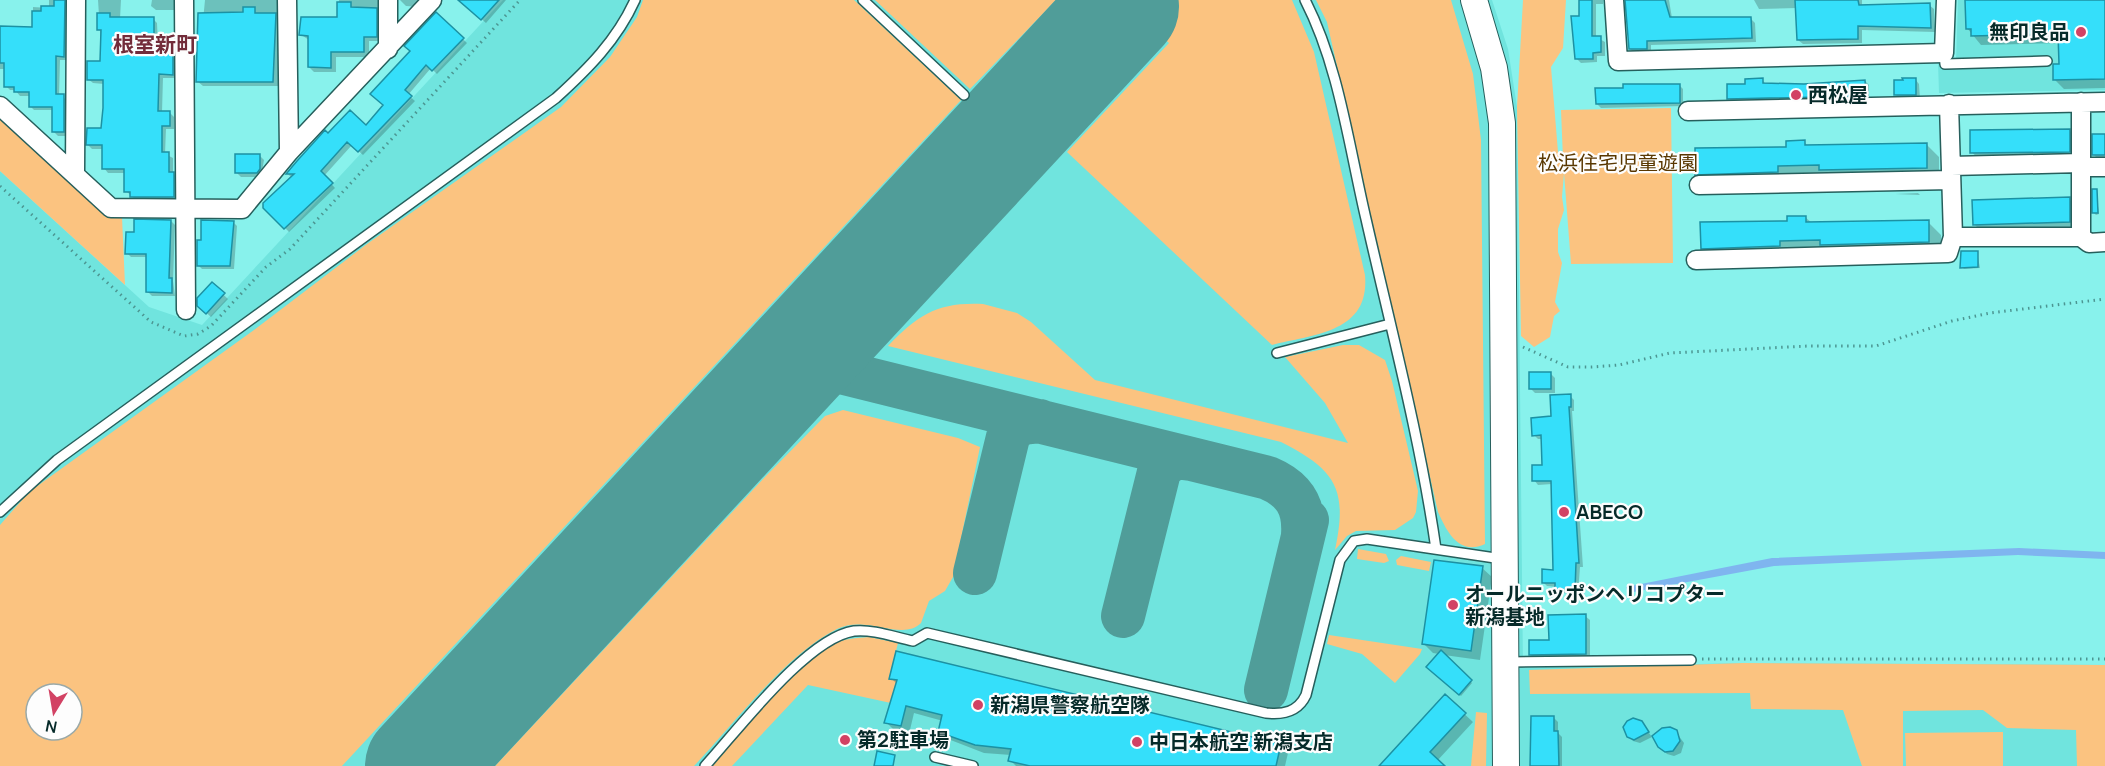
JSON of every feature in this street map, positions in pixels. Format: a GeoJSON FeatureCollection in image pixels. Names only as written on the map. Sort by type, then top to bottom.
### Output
{"type":"FeatureCollection","features":[{"type":"Feature","properties":{"kind":"street"},"geometry":{"type":"LineString","coordinates":[[75,174],[76,0]]}},
{"type":"Feature","properties":{"kind":"street"},"geometry":{"type":"LineString","coordinates":[[184,0],[186,310]]}},
{"type":"Feature","properties":{"kind":"street"},"geometry":{"type":"LineString","coordinates":[[287,0],[289,152]]}},
{"type":"Feature","properties":{"kind":"street"},"geometry":{"type":"LineString","coordinates":[[388,0],[388,49]]}},
{"type":"Feature","properties":{"kind":"street"},"geometry":{"type":"LineString","coordinates":[[0,106],[111,208],[242,209],[289,152],[432,0]]}},
{"type":"Feature","properties":{"kind":"street"},"geometry":{"type":"LineString","coordinates":[[1474,0],[1494,68],[1502,123],[1506,766]]}},
{"type":"Feature","properties":{"kind":"street"},"geometry":{"type":"LineString","coordinates":[[1614,0],[1618,61],[1944,53],[1946,0]]}},
{"type":"Feature","properties":{"kind":"street"},"geometry":{"type":"LineString","coordinates":[[2080,102],[2081,237]]}},
{"type":"Feature","properties":{"kind":"street"},"geometry":{"type":"LineString","coordinates":[[1688,111],[2105,102]]}},
{"type":"Feature","properties":{"kind":"street"},"geometry":{"type":"LineString","coordinates":[[1696,260],[1948,253],[1953,237],[1949,104]]}},
{"type":"Feature","properties":{"kind":"street"},"geometry":{"type":"LineString","coordinates":[[1699,185],[2081,165],[2105,167]]}},
{"type":"Feature","properties":{"kind":"street"},"geometry":{"type":"LineString","coordinates":[[1953,237],[2081,237],[2089,243],[2105,242]]}},
{"type":"Feature","properties":{"kind":"lane"},"geometry":{"type":"LineString","coordinates":[[0,512],[57,460],[556,98],[581,76],[609,45],[623,26],[635,0]]}},
{"type":"Feature","properties":{"kind":"lane"},"geometry":{"type":"LineString","coordinates":[[863,0],[964,95]]}},
{"type":"Feature","properties":{"kind":"lane"},"geometry":{"type":"LineString","coordinates":[[1305,0],[1317,24],[1339,101],[1416,437],[1436,549]]}},
{"type":"Feature","properties":{"kind":"lane"},"geometry":{"type":"LineString","coordinates":[[1944,53],[1945,64],[2048,61]]}},
{"type":"Feature","properties":{"kind":"lane"},"geometry":{"type":"LineString","coordinates":[[1277,353],[1390,324]]}},
{"type":"Feature","properties":{"kind":"lane"},"geometry":{"type":"LineString","coordinates":[[705,766],[809,654],[834,637],[852,631],[869,631],[913,640],[927,633],[1266,713],[1285,714],[1299,706],[1306,695],[1340,560],[1347,548],[1360,539],[1506,560]]}},
{"type":"Feature","properties":{"kind":"lane"},"geometry":{"type":"LineString","coordinates":[[1505,662],[1691,660]]}},
{"type":"Feature","properties":{"kind":"lane"},"geometry":{"type":"LineString","coordinates":[[935,758],[973,766]]}},
{"type":"Feature","properties":{"kind":"path"},"geometry":{"type":"LineString","coordinates":[[1504,335],[1526,349],[1568,367],[1592,367],[1619,365],[1682,353],[1876,346],[1952,321],[1980,315],[2105,299]]}},
{"type":"Feature","properties":{"kind":"path"},"geometry":{"type":"LineString","coordinates":[[1691,660],[2105,659]]}},
{"type":"Feature","properties":{"kind":"shaded area"},"geometry":{"type":"Polygon","coordinates":[[[503,0],[1492,0],[1508,49],[1517,107],[1523,668],[1743,663],[2105,665],[2105,766],[0,766],[0,171],[149,307],[202,325],[503,0]]]}},
{"type":"Feature","properties":{"kind":"shaded area"},"geometry":{"type":"Polygon","coordinates":[[[1958,0],[2105,0],[2105,90],[1939,93],[1938,62],[1956,61],[1958,0]]]}},
{"type":"Feature","properties":{"kind":"shaded area"},"geometry":{"type":"Polygon","coordinates":[[[2019,548],[2105,552],[2105,559],[2018,555],[1774,566],[1628,593],[1626,587],[1772,558],[2019,548]]]}},
{"type":"Feature","properties":{"kind":"green space"},"geometry":{"type":"Polygon","coordinates":[[[643,0],[854,0],[961,100],[342,766],[0,766],[0,525],[29,492],[254,330],[367,244],[561,107],[610,57],[637,17],[643,0]]]}},
{"type":"Feature","properties":{"kind":"green space"},"geometry":{"type":"Polygon","coordinates":[[[875,0],[1056,0],[970,89],[875,0]]]}},
{"type":"Feature","properties":{"kind":"green space"},"geometry":{"type":"Polygon","coordinates":[[[1121,0],[1292,0],[1314,52],[1365,275],[1364,294],[1358,309],[1349,320],[1321,333],[1272,345],[1067,152],[1169,43],[1121,0]]]}},
{"type":"Feature","properties":{"kind":"green space"},"geometry":{"type":"Polygon","coordinates":[[[1316,0],[1451,0],[1473,74],[1481,140],[1485,544],[1476,547],[1468,547],[1455,540],[1445,527],[1438,512],[1327,22],[1316,0]]]}},
{"type":"Feature","properties":{"kind":"green space","name":"松浜住宅児童遊園"},"geometry":{"type":"Polygon","coordinates":[[[1523,0],[1566,0],[1563,48],[1551,67],[1558,152],[1563,159],[1561,110],[1671,108],[1673,263],[1571,264],[1564,173],[1562,197],[1564,210],[1558,229],[1558,252],[1562,263],[1555,302],[1560,311],[1554,316],[1550,337],[1534,347],[1521,336],[1517,107],[1523,0]]]}},
{"type":"Feature","properties":{"kind":"green space"},"geometry":{"type":"Polygon","coordinates":[[[0,106],[122,217],[125,285],[0,171],[0,106]]]}},
{"type":"Feature","properties":{"kind":"green space"},"geometry":{"type":"Polygon","coordinates":[[[983,304],[1017,313],[1031,322],[1095,380],[1348,443],[1325,403],[1285,357],[1343,345],[1359,345],[1385,360],[1418,491],[1416,512],[1413,518],[1395,530],[1356,531],[1347,536],[1335,550],[1340,511],[1334,484],[1326,472],[1314,462],[1281,442],[888,346],[930,312],[954,305],[983,304]]]}},
{"type":"Feature","properties":{"kind":"green space"},"geometry":{"type":"Polygon","coordinates":[[[843,410],[958,438],[980,447],[953,577],[945,591],[929,601],[921,623],[904,630],[860,624],[848,625],[818,640],[761,691],[694,766],[495,766],[765,477],[825,416],[843,410]]]}},
{"type":"Feature","properties":{"kind":"green space"},"geometry":{"type":"Polygon","coordinates":[[[1358,549],[1386,554],[1389,561],[1384,563],[1357,559],[1358,549]]]}},
{"type":"Feature","properties":{"kind":"green space"},"geometry":{"type":"Polygon","coordinates":[[[1401,556],[1431,562],[1429,571],[1397,565],[1396,560],[1401,556]]]}},
{"type":"Feature","properties":{"kind":"green space"},"geometry":{"type":"Polygon","coordinates":[[[1329,635],[1422,649],[1395,683],[1362,654],[1327,644],[1329,635]]]}},
{"type":"Feature","properties":{"kind":"green space"},"geometry":{"type":"Polygon","coordinates":[[[869,637],[898,643],[889,678],[897,680],[891,703],[808,685],[732,766],[710,766],[785,682],[818,653],[837,642],[869,637]]]}},
{"type":"Feature","properties":{"kind":"green space"},"geometry":{"type":"Polygon","coordinates":[[[1743,663],[2105,665],[2105,766],[2077,766],[2076,730],[2007,728],[1983,710],[1903,711],[1903,766],[1862,766],[1843,710],[1751,709],[1750,693],[1530,694],[1529,670],[1743,663]]]}},
{"type":"Feature","properties":{"kind":"green space"},"geometry":{"type":"Polygon","coordinates":[[[1476,712],[1487,713],[1486,766],[1471,766],[1476,712]]]}},
{"type":"Feature","properties":{"kind":"green space"},"geometry":{"type":"Polygon","coordinates":[[[2003,732],[2003,766],[1906,766],[1905,733],[2003,732]]]}},
{"type":"Feature","properties":{"kind":"building"},"geometry":{"type":"Polygon","coordinates":[[[54,0],[65,0],[64,57],[56,56],[56,94],[64,94],[64,132],[52,132],[52,107],[29,107],[29,92],[14,92],[14,87],[4,87],[4,63],[0,63],[0,26],[32,27],[32,11],[41,11],[41,6],[54,6],[54,0]]]}},
{"type":"Feature","properties":{"kind":"building"},"geometry":{"type":"Polygon","coordinates":[[[458,0],[499,0],[481,20],[458,0]]]}},
{"type":"Feature","properties":{"kind":"building"},"geometry":{"type":"Polygon","coordinates":[[[1579,0],[1592,0],[1592,36],[1601,36],[1601,52],[1593,53],[1593,59],[1575,59],[1571,16],[1579,16],[1579,0]]]}},
{"type":"Feature","properties":{"kind":"building"},"geometry":{"type":"Polygon","coordinates":[[[1625,0],[1665,0],[1670,17],[1751,17],[1752,38],[1647,41],[1647,49],[1629,49],[1625,0]]]}},
{"type":"Feature","properties":{"kind":"building"},"geometry":{"type":"Polygon","coordinates":[[[1795,0],[1858,0],[1859,5],[1930,3],[1931,28],[1858,26],[1858,39],[1797,40],[1795,0]]]}},
{"type":"Feature","properties":{"kind":"building"},"geometry":{"type":"Polygon","coordinates":[[[1965,0],[2105,0],[2105,79],[2053,80],[2053,64],[2059,64],[2058,34],[1971,36],[1971,29],[1966,29],[1965,0]]]}},
{"type":"Feature","properties":{"kind":"building"},"geometry":{"type":"Polygon","coordinates":[[[337,2],[351,2],[351,7],[377,8],[377,37],[364,37],[364,52],[331,52],[331,68],[308,67],[308,36],[299,35],[301,17],[337,17],[337,2]]]}},
{"type":"Feature","properties":{"kind":"building"},"geometry":{"type":"Polygon","coordinates":[[[243,7],[255,7],[255,13],[276,13],[273,82],[196,82],[198,13],[243,12],[243,7]]]}},
{"type":"Feature","properties":{"kind":"building"},"geometry":{"type":"Polygon","coordinates":[[[436,12],[464,38],[432,71],[426,65],[405,90],[412,96],[358,152],[347,142],[321,171],[333,183],[284,229],[263,208],[263,203],[294,174],[286,174],[325,130],[328,133],[350,110],[366,125],[383,105],[370,94],[410,51],[404,46],[436,12]]]}},
{"type":"Feature","properties":{"kind":"building"},"geometry":{"type":"Polygon","coordinates":[[[97,13],[110,13],[110,17],[154,17],[154,44],[173,44],[173,75],[159,74],[158,111],[170,111],[170,126],[162,126],[162,152],[169,152],[169,172],[174,172],[174,197],[130,197],[130,192],[124,192],[124,169],[102,169],[102,145],[86,145],[87,128],[101,128],[103,108],[103,80],[87,80],[87,61],[100,61],[101,30],[97,30],[97,13]]]}},
{"type":"Feature","properties":{"kind":"building"},"geometry":{"type":"Polygon","coordinates":[[[1763,78],[1763,83],[1804,84],[1865,80],[1866,96],[1727,99],[1727,84],[1745,84],[1745,79],[1763,78]]]}},
{"type":"Feature","properties":{"kind":"building"},"geometry":{"type":"Polygon","coordinates":[[[1902,78],[1916,78],[1916,95],[1894,95],[1894,80],[1903,80],[1902,78]]]}},
{"type":"Feature","properties":{"kind":"building"},"geometry":{"type":"Polygon","coordinates":[[[1623,84],[1680,84],[1680,103],[1596,104],[1595,88],[1623,88],[1623,84]]]}},
{"type":"Feature","properties":{"kind":"building"},"geometry":{"type":"Polygon","coordinates":[[[2070,129],[2070,152],[1970,153],[1970,130],[2070,129]]]}},
{"type":"Feature","properties":{"kind":"building"},"geometry":{"type":"Polygon","coordinates":[[[2092,134],[2105,134],[2105,155],[2092,155],[2092,134]]]}},
{"type":"Feature","properties":{"kind":"building"},"geometry":{"type":"Polygon","coordinates":[[[1805,140],[1805,145],[1927,143],[1927,168],[1819,170],[1819,165],[1778,166],[1778,172],[1695,175],[1695,148],[1786,147],[1786,141],[1805,140]]]}},
{"type":"Feature","properties":{"kind":"building"},"geometry":{"type":"Polygon","coordinates":[[[235,154],[260,154],[260,169],[257,173],[235,173],[235,154]]]}},
{"type":"Feature","properties":{"kind":"building"},"geometry":{"type":"Polygon","coordinates":[[[2092,189],[2097,189],[2098,213],[2092,213],[2092,189]]]}},
{"type":"Feature","properties":{"kind":"building"},"geometry":{"type":"Polygon","coordinates":[[[2070,197],[2070,222],[1973,225],[1972,200],[2070,197]]]}},
{"type":"Feature","properties":{"kind":"building"},"geometry":{"type":"Polygon","coordinates":[[[1787,216],[1806,216],[1806,222],[1929,220],[1929,242],[1820,245],[1820,240],[1780,241],[1780,246],[1701,249],[1700,222],[1787,221],[1787,216]]]}},
{"type":"Feature","properties":{"kind":"building"},"geometry":{"type":"Polygon","coordinates":[[[134,219],[171,220],[169,278],[172,278],[172,293],[146,292],[146,254],[125,254],[126,232],[134,232],[134,219]]]}},
{"type":"Feature","properties":{"kind":"building"},"geometry":{"type":"Polygon","coordinates":[[[201,220],[234,221],[230,266],[197,266],[197,240],[201,240],[201,220]]]}},
{"type":"Feature","properties":{"kind":"building"},"geometry":{"type":"Polygon","coordinates":[[[1961,251],[1978,251],[1978,267],[1960,268],[1961,251]]]}},
{"type":"Feature","properties":{"kind":"building"},"geometry":{"type":"Polygon","coordinates":[[[212,282],[225,293],[206,314],[197,306],[197,298],[212,282]]]}},
{"type":"Feature","properties":{"kind":"building"},"geometry":{"type":"Polygon","coordinates":[[[1529,372],[1551,372],[1551,389],[1529,389],[1529,372]]]}},
{"type":"Feature","properties":{"kind":"building"},"geometry":{"type":"Polygon","coordinates":[[[1571,394],[1571,407],[1569,407],[1579,563],[1576,563],[1575,590],[1555,589],[1555,583],[1542,583],[1542,569],[1553,570],[1551,481],[1532,481],[1532,465],[1542,465],[1541,435],[1532,436],[1531,418],[1551,416],[1550,395],[1571,394]]]}},
{"type":"Feature","properties":{"kind":"building","name":"オールニッポンヘリコプター 新潟基地"},"geometry":{"type":"Polygon","coordinates":[[[1434,560],[1483,566],[1471,651],[1422,644],[1434,560]]]}},
{"type":"Feature","properties":{"kind":"building"},"geometry":{"type":"Polygon","coordinates":[[[1586,614],[1586,654],[1529,655],[1529,640],[1549,640],[1548,615],[1586,614]]]}},
{"type":"Feature","properties":{"kind":"building"},"geometry":{"type":"Polygon","coordinates":[[[1441,650],[1472,680],[1459,695],[1426,667],[1441,650]]]}},
{"type":"Feature","properties":{"kind":"building"},"geometry":{"type":"Polygon","coordinates":[[[896,651],[1281,744],[1276,766],[1030,766],[1008,761],[1011,749],[975,745],[938,732],[942,715],[906,706],[901,726],[884,723],[897,680],[889,679],[896,651]]]}},
{"type":"Feature","properties":{"kind":"building"},"geometry":{"type":"Polygon","coordinates":[[[1445,694],[1466,713],[1430,752],[1445,766],[1379,766],[1445,694]]]}},
{"type":"Feature","properties":{"kind":"building"},"geometry":{"type":"Polygon","coordinates":[[[1531,716],[1554,716],[1554,731],[1558,731],[1559,766],[1530,766],[1531,716]]]}},
{"type":"Feature","properties":{"kind":"building"},"geometry":{"type":"Polygon","coordinates":[[[1633,718],[1642,721],[1649,732],[1634,740],[1627,737],[1623,727],[1633,718]]]}},
{"type":"Feature","properties":{"kind":"building"},"geometry":{"type":"Polygon","coordinates":[[[1670,727],[1677,730],[1680,741],[1673,751],[1665,752],[1658,747],[1652,736],[1662,728],[1670,727]]]}},
{"type":"Feature","properties":{"kind":"building"},"geometry":{"type":"Polygon","coordinates":[[[877,751],[895,755],[893,766],[874,766],[877,751]]]}},
{"type":"Feature","properties":{"kind":"taxiway"},"geometry":{"type":"LineString","coordinates":[[756,402],[796,370],[820,367],[1268,478],[1285,487],[1296,500],[1302,515],[1303,535]]}},
{"type":"Feature","properties":{"kind":"taxiway"},"geometry":{"type":"LineString","coordinates":[[975,573],[1009,433],[1021,423],[1040,421]]}},
{"type":"Feature","properties":{"kind":"taxiway"},"geometry":{"type":"LineString","coordinates":[[1123,616],[1160,468],[1175,457],[1191,459]]}},
{"type":"Feature","properties":{"kind":"taxiway"},"geometry":{"type":"LineString","coordinates":[[1266,690],[1307,520]]}},
{"type":"Feature","properties":{"kind":"runway"},"geometry":{"type":"LineString","coordinates":[[420,766],[1124,7]]}},
{"type":"Feature","properties":{"kind":"place","name":"無印良品"},"geometry":{"type":"Point","coordinates":[2081,32]}},
{"type":"Feature","properties":{"kind":"place","name":"西松屋"},"geometry":{"type":"Point","coordinates":[1796,95]}},
{"type":"Feature","properties":{"kind":"place","name":"ABECO"},"geometry":{"type":"Point","coordinates":[1564,512]}},
{"type":"Feature","properties":{"kind":"place","name":"オールニッポンヘリコプター 新潟基地"},"geometry":{"type":"Point","coordinates":[1453,605]}},
{"type":"Feature","properties":{"kind":"place","name":"新潟県警察航空隊"},"geometry":{"type":"Point","coordinates":[978,705]}},
{"type":"Feature","properties":{"kind":"place","name":"第2駐車場"},"geometry":{"type":"Point","coordinates":[845,740]}},
{"type":"Feature","properties":{"kind":"place","name":"中日本航空 新潟支店"},"geometry":{"type":"Point","coordinates":[1137,742]}},
{"type":"Feature","properties":{"kind":"district","name":"根室新町"},"geometry":{"type":"Point","coordinates":[155,45]}}]}
